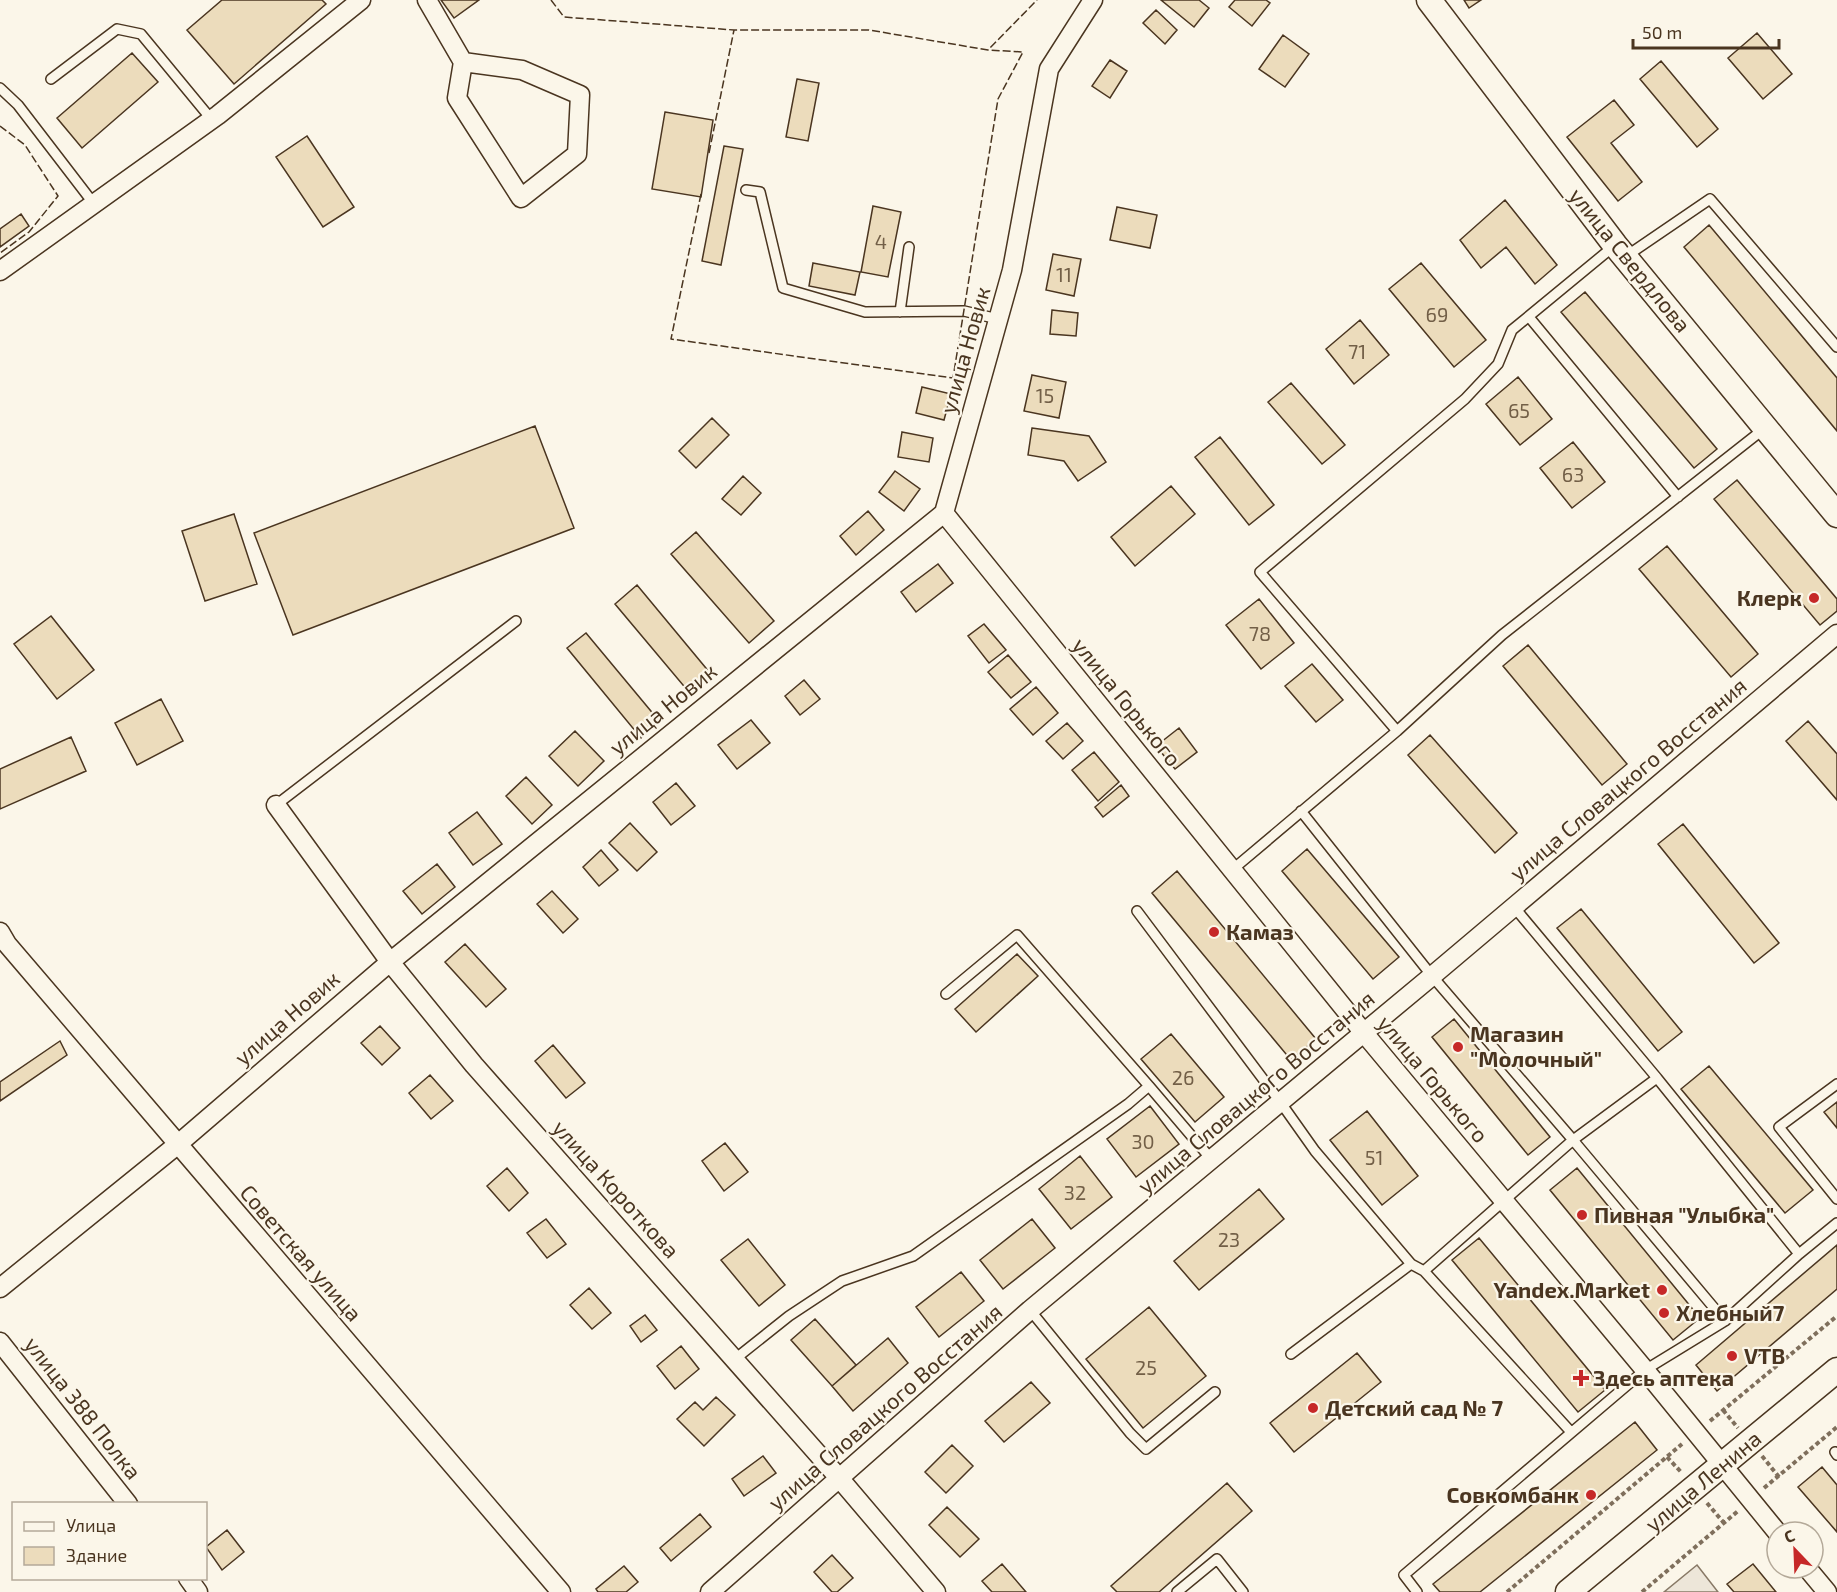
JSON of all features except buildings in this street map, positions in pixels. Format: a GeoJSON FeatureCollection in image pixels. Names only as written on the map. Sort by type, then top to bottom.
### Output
{"type":"FeatureCollection","features":[{"type":"Feature","properties":{"kind":"main road","name":"улица Свердлова"},"geometry":{"type":"LineString","coordinates":[[1429,0],[1620,250],[1837,515]]}},
{"type":"Feature","properties":{"kind":"main road","name":"улица Ленина"},"geometry":{"type":"LineString","coordinates":[[1568,1592],[1837,1370]]}},
{"type":"Feature","properties":{"kind":"street"},"geometry":{"type":"LineString","coordinates":[[427,0],[463,62],[457,98],[521,198],[577,154],[580,95],[522,70],[463,62]]}},
{"type":"Feature","properties":{"kind":"street","name":"улица Новик"},"geometry":{"type":"LineString","coordinates":[[0,1288],[177,1145],[390,962],[944,513],[1012,270],[1049,69],[1094,0]]}},
{"type":"Feature","properties":{"kind":"street"},"geometry":{"type":"LineString","coordinates":[[0,271],[212,120],[358,1]]}},
{"type":"Feature","properties":{"kind":"street","name":"улица Горького"},"geometry":{"type":"LineString","coordinates":[[944,513],[1364,1033],[1767,1520]]}},
{"type":"Feature","properties":{"kind":"street","name":"улица Словацкого Восстания"},"geometry":{"type":"LineString","coordinates":[[710,1592],[1030,1310],[1281,1103],[1837,634]]}},
{"type":"Feature","properties":{"kind":"street","name":"улица Короткова"},"geometry":{"type":"LineString","coordinates":[[276,805],[390,962],[474,1065],[735,1359],[936,1592]]}},
{"type":"Feature","properties":{"kind":"street","name":"Советская улица"},"geometry":{"type":"LineString","coordinates":[[3,938],[177,1145],[561,1592]]}},
{"type":"Feature","properties":{"kind":"street","name":"улица 388 Полка"},"geometry":{"type":"LineString","coordinates":[[0,1342],[127,1502]]}},
{"type":"Feature","properties":{"kind":"street"},"geometry":{"type":"LineString","coordinates":[[1817,1580],[1827,1592]]}},
{"type":"Feature","properties":{"kind":"lane"},"geometry":{"type":"LineString","coordinates":[[51,79],[117,29],[141,34],[212,120]]}},
{"type":"Feature","properties":{"kind":"lane"},"geometry":{"type":"LineString","coordinates":[[0,88],[18,105],[94,204]]}},
{"type":"Feature","properties":{"kind":"lane"},"geometry":{"type":"LineString","coordinates":[[746,190],[760,192],[783,288],[865,312],[964,312],[998,320]]}},
{"type":"Feature","properties":{"kind":"lane"},"geometry":{"type":"LineString","coordinates":[[1397,731],[1260,572],[1466,399],[1498,364],[1512,330],[1620,250],[1710,199],[1837,347]]}},
{"type":"Feature","properties":{"kind":"lane"},"geometry":{"type":"LineString","coordinates":[[900,312],[909,247]]}},
{"type":"Feature","properties":{"kind":"lane"},"geometry":{"type":"LineString","coordinates":[[1529,317],[1678,497]]}},
{"type":"Feature","properties":{"kind":"lane"},"geometry":{"type":"LineString","coordinates":[[1232,870],[1397,731],[1502,635],[1765,428]]}},
{"type":"Feature","properties":{"kind":"lane"},"geometry":{"type":"LineString","coordinates":[[276,805],[516,621]]}},
{"type":"Feature","properties":{"kind":"lane"},"geometry":{"type":"LineString","coordinates":[[1301,811],[1432,976],[1725,1322]]}},
{"type":"Feature","properties":{"kind":"lane"},"geometry":{"type":"LineString","coordinates":[[1514,907],[1657,1078],[1799,1254]]}},
{"type":"Feature","properties":{"kind":"lane"},"geometry":{"type":"LineString","coordinates":[[1137,911],[1315,1151],[1411,1264],[1424,1271],[1571,1432]]}},
{"type":"Feature","properties":{"kind":"lane"},"geometry":{"type":"LineString","coordinates":[[946,994],[1017,935],[1212,1160]]}},
{"type":"Feature","properties":{"kind":"lane"},"geometry":{"type":"LineString","coordinates":[[1424,1271],[1573,1140],[1657,1078]]}},
{"type":"Feature","properties":{"kind":"lane"},"geometry":{"type":"LineString","coordinates":[[1837,1084],[1779,1127],[1837,1199]]}},
{"type":"Feature","properties":{"kind":"lane"},"geometry":{"type":"LineString","coordinates":[[735,1359],[789,1316],[842,1281],[913,1256],[1128,1104],[1149,1086]]}},
{"type":"Feature","properties":{"kind":"lane"},"geometry":{"type":"LineString","coordinates":[[1417,1592],[1404,1575],[1645,1370],[1725,1322],[1799,1254],[1837,1224]]}},
{"type":"Feature","properties":{"kind":"lane"},"geometry":{"type":"LineString","coordinates":[[1291,1354],[1411,1264]]}},
{"type":"Feature","properties":{"kind":"lane"},"geometry":{"type":"LineString","coordinates":[[1030,1310],[1130,1433],[1146,1449],[1215,1392]]}},
{"type":"Feature","properties":{"kind":"lane"},"geometry":{"type":"LineString","coordinates":[[1177,1592],[1217,1559],[1243,1592]]}},
{"type":"Feature","properties":{"kind":"path"},"geometry":{"type":"LineString","coordinates":[[1709,1422],[1837,1316]]}},
{"type":"Feature","properties":{"kind":"path"},"geometry":{"type":"LineString","coordinates":[[1723,1410],[1734,1423]]}},
{"type":"Feature","properties":{"kind":"path"},"geometry":{"type":"LineString","coordinates":[[1763,1490],[1837,1427]]}},
{"type":"Feature","properties":{"kind":"path"},"geometry":{"type":"LineString","coordinates":[[1507,1592],[1682,1444]]}},
{"type":"Feature","properties":{"kind":"path"},"geometry":{"type":"LineString","coordinates":[[1760,1454],[1779,1477]]}},
{"type":"Feature","properties":{"kind":"path"},"geometry":{"type":"LineString","coordinates":[[1667,1457],[1680,1471]]}},
{"type":"Feature","properties":{"kind":"path"},"geometry":{"type":"LineString","coordinates":[[1705,1502],[1724,1523]]}},
{"type":"Feature","properties":{"kind":"path"},"geometry":{"type":"LineString","coordinates":[[1642,1592],[1737,1512]]}},
{"type":"Feature","properties":{"kind":"shaded area"},"geometry":{"type":"Polygon","coordinates":[[[1697,1565],[1718,1592],[1664,1592],[1697,1565]]]}},
{"type":"Feature","properties":{"kind":"fence"},"geometry":{"type":"LineString","coordinates":[[551,0],[564,17],[734,30],[869,30],[988,50],[1037,0]]}},
{"type":"Feature","properties":{"kind":"fence"},"geometry":{"type":"LineString","coordinates":[[709,153],[734,30]]}},
{"type":"Feature","properties":{"kind":"fence"},"geometry":{"type":"LineString","coordinates":[[701,194],[671,339],[953,378],[998,99],[1023,52],[988,50]]}},
{"type":"Feature","properties":{"kind":"fence"},"geometry":{"type":"LineString","coordinates":[[0,126],[25,145],[58,196],[29,232],[0,253]]}},
{"type":"Feature","properties":{"kind":"place","name":"Клерк"},"geometry":{"type":"Point","coordinates":[1814,598]}},
{"type":"Feature","properties":{"kind":"place","name":"Камаз"},"geometry":{"type":"Point","coordinates":[1214,932]}},
{"type":"Feature","properties":{"kind":"place","name":"Магазин \"Молочный\""},"geometry":{"type":"Point","coordinates":[1458,1047]}},
{"type":"Feature","properties":{"kind":"place","name":"Пивная \"Улыбка\""},"geometry":{"type":"Point","coordinates":[1582,1215]}},
{"type":"Feature","properties":{"kind":"place","name":"Yandex.Market"},"geometry":{"type":"Point","coordinates":[1662,1290]}},
{"type":"Feature","properties":{"kind":"place","name":"Хлебный7"},"geometry":{"type":"Point","coordinates":[1664,1313]}},
{"type":"Feature","properties":{"kind":"place","name":"VTB"},"geometry":{"type":"Point","coordinates":[1732,1356]}},
{"type":"Feature","properties":{"kind":"place","name":"Здесь аптека"},"geometry":{"type":"Point","coordinates":[1581,1378]}},
{"type":"Feature","properties":{"kind":"place","name":"Детский сад № 7"},"geometry":{"type":"Point","coordinates":[1313,1408]}},
{"type":"Feature","properties":{"kind":"place","name":"Совкомбанк"},"geometry":{"type":"Point","coordinates":[1591,1495]}}]}
